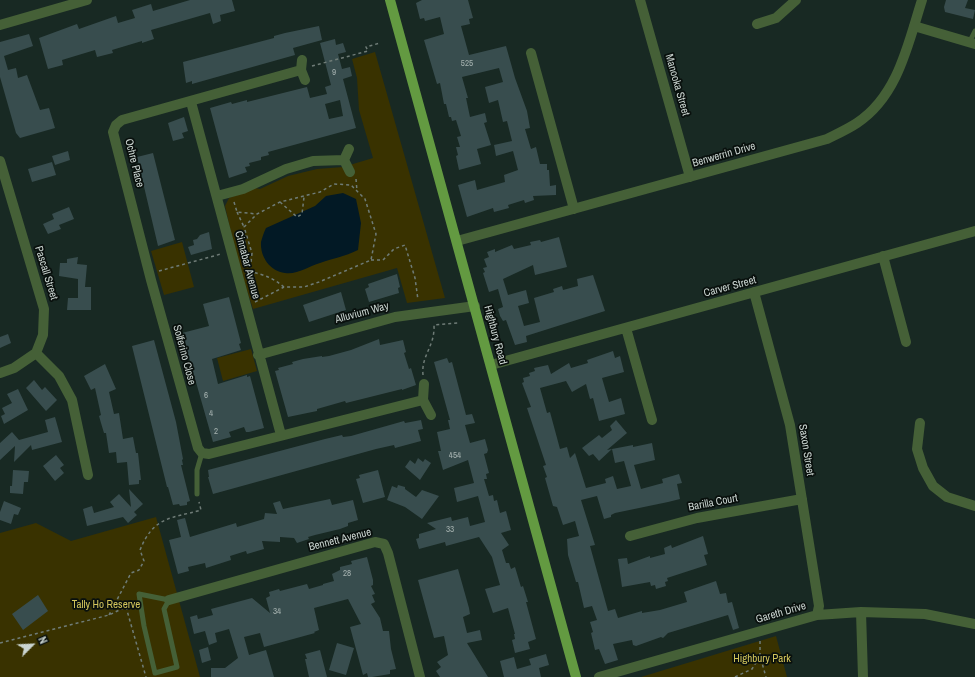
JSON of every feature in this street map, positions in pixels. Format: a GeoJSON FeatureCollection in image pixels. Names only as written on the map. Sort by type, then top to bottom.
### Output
{"type":"FeatureCollection","features":[{"type":"Feature","properties":{"kind":"main road","name":"Highbury Road"},"geometry":{"type":"LineString","coordinates":[[390,0],[576,677]]}},
{"type":"Feature","properties":{"kind":"street"},"geometry":{"type":"LineString","coordinates":[[0,25],[86,0]]}},
{"type":"Feature","properties":{"kind":"street","name":"Manooka Street"},"geometry":{"type":"LineString","coordinates":[[640,0],[690,177]]}},
{"type":"Feature","properties":{"kind":"street"},"geometry":{"type":"LineString","coordinates":[[757,24],[776,18],[796,0]]}},
{"type":"Feature","properties":{"kind":"street","name":"Benwerrin Drive"},"geometry":{"type":"LineString","coordinates":[[457,241],[827,139],[857,123],[879,104],[897,78],[922,0]]}},
{"type":"Feature","properties":{"kind":"street"},"geometry":{"type":"LineString","coordinates":[[914,26],[972,44]]}},
{"type":"Feature","properties":{"kind":"street"},"geometry":{"type":"LineString","coordinates":[[531,53],[574,209]]}},
{"type":"Feature","properties":{"kind":"street"},"geometry":{"type":"LineString","coordinates":[[191,102],[301,65],[305,80]]}},
{"type":"Feature","properties":{"kind":"street","name":"Cinnabar Avenue"},"geometry":{"type":"LineString","coordinates":[[191,102],[258,355],[281,435]]}},
{"type":"Feature","properties":{"kind":"street","name":"Ochre Place"},"geometry":{"type":"LineString","coordinates":[[146,262],[113,132],[116,125],[122,120],[191,102]]}},
{"type":"Feature","properties":{"kind":"street"},"geometry":{"type":"LineString","coordinates":[[344,160],[349,149]]}},
{"type":"Feature","properties":{"kind":"street"},"geometry":{"type":"LineString","coordinates":[[217,196],[243,189],[286,169],[313,161],[344,160]]}},
{"type":"Feature","properties":{"kind":"street"},"geometry":{"type":"LineString","coordinates":[[344,160],[350,172]]}},
{"type":"Feature","properties":{"kind":"street","name":"Pascall Street"},"geometry":{"type":"LineString","coordinates":[[0,161],[44,309],[43,335],[36,354]]}},
{"type":"Feature","properties":{"kind":"street","name":"Carver Street"},"geometry":{"type":"LineString","coordinates":[[491,365],[975,231]]}},
{"type":"Feature","properties":{"kind":"street"},"geometry":{"type":"LineString","coordinates":[[883,256],[906,342]]}},
{"type":"Feature","properties":{"kind":"street","name":"Solferino Close"},"geometry":{"type":"LineString","coordinates":[[146,262],[198,448],[202,453]]}},
{"type":"Feature","properties":{"kind":"street","name":"Saxon Street"},"geometry":{"type":"LineString","coordinates":[[754,292],[790,425],[819,606],[817,615]]}},
{"type":"Feature","properties":{"kind":"street","name":"Alluvium Way"},"geometry":{"type":"LineString","coordinates":[[258,355],[395,317],[475,306]]}},
{"type":"Feature","properties":{"kind":"street"},"geometry":{"type":"LineString","coordinates":[[626,328],[652,420]]}},
{"type":"Feature","properties":{"kind":"street"},"geometry":{"type":"LineString","coordinates":[[0,372],[14,368],[36,354],[59,376],[72,400],[88,474]]}},
{"type":"Feature","properties":{"kind":"street"},"geometry":{"type":"LineString","coordinates":[[424,384],[423,400],[431,415]]}},
{"type":"Feature","properties":{"kind":"street"},"geometry":{"type":"LineString","coordinates":[[202,453],[209,454],[423,400]]}},
{"type":"Feature","properties":{"kind":"street"},"geometry":{"type":"LineString","coordinates":[[920,423],[917,449],[923,468],[933,486],[947,497],[975,506]]}},
{"type":"Feature","properties":{"kind":"street","name":"Barilla Court"},"geometry":{"type":"LineString","coordinates":[[630,536],[697,518],[802,499]]}},
{"type":"Feature","properties":{"kind":"street","name":"Bennett Avenue"},"geometry":{"type":"LineString","coordinates":[[169,600],[375,542],[384,544],[388,552],[420,677]]}},
{"type":"Feature","properties":{"kind":"street"},"geometry":{"type":"LineString","coordinates":[[861,612],[863,677]]}},
{"type":"Feature","properties":{"kind":"street","name":"Gareth Drive"},"geometry":{"type":"LineString","coordinates":[[599,677],[817,615],[861,612],[925,614],[975,624]]}},
{"type":"Feature","properties":{"kind":"lane"},"geometry":{"type":"LineString","coordinates":[[972,44],[975,31]]}},
{"type":"Feature","properties":{"kind":"lane"},"geometry":{"type":"LineString","coordinates":[[197,494],[197,470],[202,453]]}},
{"type":"Feature","properties":{"kind":"lane"},"geometry":{"type":"LineString","coordinates":[[139,594],[169,600],[164,609],[177,667],[154,673],[139,594]]}},
{"type":"Feature","properties":{"kind":"path"},"geometry":{"type":"LineString","coordinates":[[301,65],[368,51],[366,47],[380,43]]}},
{"type":"Feature","properties":{"kind":"path"},"geometry":{"type":"LineString","coordinates":[[244,227],[257,214],[280,202],[320,192],[334,184],[351,185],[365,198],[376,234],[371,260]]}},
{"type":"Feature","properties":{"kind":"path"},"geometry":{"type":"LineString","coordinates":[[231,192],[237,212],[244,227],[245,252],[250,272],[276,280],[284,287]]}},
{"type":"Feature","properties":{"kind":"path"},"geometry":{"type":"LineString","coordinates":[[280,202],[297,217],[302,214],[304,197]]}},
{"type":"Feature","properties":{"kind":"path"},"geometry":{"type":"LineString","coordinates":[[237,212],[257,214]]}},
{"type":"Feature","properties":{"kind":"path"},"geometry":{"type":"LineString","coordinates":[[245,234],[252,253],[250,268]]}},
{"type":"Feature","properties":{"kind":"path"},"geometry":{"type":"LineString","coordinates":[[254,302],[284,287],[299,288],[319,282],[371,260],[383,260],[394,249],[405,245],[415,278],[418,300]]}},
{"type":"Feature","properties":{"kind":"path"},"geometry":{"type":"LineString","coordinates":[[157,272],[231,252]]}},
{"type":"Feature","properties":{"kind":"path"},"geometry":{"type":"LineString","coordinates":[[424,384],[422,364],[432,345],[434,325],[458,323]]}},
{"type":"Feature","properties":{"kind":"path"},"geometry":{"type":"LineString","coordinates":[[109,615],[131,573],[139,570],[144,561],[140,550],[147,535],[158,523],[202,510]]}},
{"type":"Feature","properties":{"kind":"path"},"geometry":{"type":"LineString","coordinates":[[0,643],[109,615],[140,601]]}},
{"type":"Feature","properties":{"kind":"path"},"geometry":{"type":"LineString","coordinates":[[126,607],[146,677]]}},
{"type":"Feature","properties":{"kind":"path"},"geometry":{"type":"LineString","coordinates":[[760,640],[760,656],[766,677]]}},
{"type":"Feature","properties":{"kind":"path"},"geometry":{"type":"LineString","coordinates":[[735,677],[752,669],[760,656]]}},
{"type":"Feature","properties":{"kind":"green space"},"geometry":{"type":"Polygon","coordinates":[[[375,52],[445,298],[407,303],[397,268],[253,309],[237,260],[225,206],[229,198],[255,188],[260,189],[288,176],[317,169],[343,167],[373,158],[359,110],[357,78],[352,59],[375,52]]]}},
{"type":"Feature","properties":{"kind":"green space"},"geometry":{"type":"Polygon","coordinates":[[[182,242],[194,287],[164,295],[151,251],[182,242]]]}},
{"type":"Feature","properties":{"kind":"green space"},"geometry":{"type":"Polygon","coordinates":[[[251,349],[257,371],[223,381],[217,358],[251,349]]]}},
{"type":"Feature","properties":{"kind":"green space","name":"Tally Ho Reserve"},"geometry":{"type":"Polygon","coordinates":[[[156,517],[200,677],[0,677],[0,533],[36,523],[71,541],[156,517]]]}},
{"type":"Feature","properties":{"kind":"green space","name":"Highbury Park"},"geometry":{"type":"Polygon","coordinates":[[[776,636],[787,677],[641,677],[776,636]]]}},
{"type":"Feature","properties":{"kind":"water"},"geometry":{"type":"Polygon","coordinates":[[[343,193],[356,199],[361,223],[358,250],[294,273],[280,272],[267,262],[261,248],[261,242],[266,228],[315,206],[326,196],[343,193]]]}},
{"type":"Feature","properties":{"kind":"building"},"geometry":{"type":"Polygon","coordinates":[[[190,0],[232,0],[235,11],[220,15],[221,21],[213,24],[210,13],[151,30],[154,39],[112,50],[113,53],[97,57],[95,50],[62,60],[63,65],[48,69],[39,38],[77,24],[79,29],[116,16],[118,23],[135,18],[132,10],[151,4],[153,11],[190,0]]]}},
{"type":"Feature","properties":{"kind":"building"},"geometry":{"type":"Polygon","coordinates":[[[422,0],[468,0],[473,18],[469,19],[470,24],[461,26],[469,55],[506,46],[515,78],[527,111],[530,128],[525,129],[531,149],[536,147],[540,164],[547,164],[550,186],[556,185],[556,195],[533,196],[534,200],[525,203],[524,200],[508,205],[509,208],[494,212],[493,208],[467,217],[458,185],[475,180],[477,190],[505,182],[504,175],[518,170],[513,151],[496,156],[494,145],[512,141],[507,121],[503,122],[498,100],[489,103],[485,87],[503,82],[499,68],[462,77],[468,98],[466,98],[470,117],[485,113],[487,122],[484,123],[491,145],[477,149],[481,164],[459,170],[456,147],[460,147],[457,137],[461,136],[456,120],[452,121],[451,117],[449,117],[446,104],[444,104],[440,83],[437,84],[424,40],[444,34],[440,17],[425,21],[424,18],[420,19],[416,3],[422,0]]]}},
{"type":"Feature","properties":{"kind":"building"},"geometry":{"type":"Polygon","coordinates":[[[946,0],[968,0],[965,8],[975,10],[973,19],[945,12],[944,7],[946,0]]]}},
{"type":"Feature","properties":{"kind":"building"},"geometry":{"type":"Polygon","coordinates":[[[319,26],[322,40],[293,48],[295,55],[192,84],[192,81],[186,83],[183,62],[274,38],[274,36],[285,33],[319,26]]]}},
{"type":"Feature","properties":{"kind":"building"},"geometry":{"type":"Polygon","coordinates":[[[29,34],[33,46],[4,56],[8,70],[16,68],[18,78],[27,75],[40,110],[49,108],[55,128],[20,138],[16,133],[0,77],[0,42],[29,34]]]}},
{"type":"Feature","properties":{"kind":"building"},"geometry":{"type":"Polygon","coordinates":[[[335,39],[336,45],[343,43],[346,52],[338,54],[342,69],[350,67],[352,76],[343,79],[356,128],[268,152],[269,155],[261,157],[261,160],[249,163],[250,166],[245,167],[247,172],[229,178],[210,108],[231,102],[232,104],[247,100],[247,102],[307,87],[310,98],[327,94],[325,87],[331,85],[320,43],[335,39]],[[340,100],[325,104],[329,119],[343,116],[340,100]]]}},
{"type":"Feature","properties":{"kind":"building"},"geometry":{"type":"Polygon","coordinates":[[[184,117],[188,131],[182,133],[184,138],[173,141],[168,123],[184,117]]]}},
{"type":"Feature","properties":{"kind":"building"},"geometry":{"type":"Polygon","coordinates":[[[68,151],[70,160],[55,165],[52,156],[68,151]]]}},
{"type":"Feature","properties":{"kind":"building"},"geometry":{"type":"Polygon","coordinates":[[[153,153],[175,240],[158,246],[137,157],[153,153]]]}},
{"type":"Feature","properties":{"kind":"building"},"geometry":{"type":"Polygon","coordinates":[[[52,162],[56,175],[32,182],[28,169],[52,162]]]}},
{"type":"Feature","properties":{"kind":"building"},"geometry":{"type":"Polygon","coordinates":[[[69,207],[74,219],[59,225],[61,229],[48,234],[43,224],[54,219],[52,214],[69,207]]]}},
{"type":"Feature","properties":{"kind":"building"},"geometry":{"type":"Polygon","coordinates":[[[209,232],[212,249],[191,255],[188,247],[194,245],[193,240],[197,239],[200,235],[209,232]]]}},
{"type":"Feature","properties":{"kind":"building"},"geometry":{"type":"Polygon","coordinates":[[[559,237],[567,267],[535,275],[533,265],[503,279],[508,295],[526,290],[529,303],[518,306],[524,326],[540,322],[534,298],[554,292],[553,289],[562,286],[563,290],[578,286],[577,279],[593,275],[605,311],[526,336],[527,342],[515,345],[506,320],[503,321],[500,316],[498,309],[503,307],[498,289],[489,292],[483,273],[485,272],[483,268],[487,267],[484,259],[489,257],[487,252],[495,249],[495,252],[512,245],[514,249],[531,245],[530,242],[540,240],[541,242],[559,237]]]}},
{"type":"Feature","properties":{"kind":"building"},"geometry":{"type":"Polygon","coordinates":[[[78,257],[77,264],[87,265],[85,287],[91,287],[91,310],[67,310],[68,298],[78,298],[78,279],[59,276],[60,263],[67,263],[67,259],[78,257]]]}},
{"type":"Feature","properties":{"kind":"building"},"geometry":{"type":"Polygon","coordinates":[[[397,274],[400,287],[398,288],[399,293],[369,302],[365,289],[369,287],[368,284],[397,274]]]}},
{"type":"Feature","properties":{"kind":"building"},"geometry":{"type":"Polygon","coordinates":[[[341,292],[346,310],[309,322],[303,305],[341,292]]]}},
{"type":"Feature","properties":{"kind":"building"},"geometry":{"type":"Polygon","coordinates":[[[229,297],[241,343],[239,344],[241,350],[212,359],[218,384],[247,375],[247,377],[250,376],[264,428],[246,432],[244,427],[229,432],[231,437],[213,442],[182,333],[209,326],[203,304],[229,297]]]}},
{"type":"Feature","properties":{"kind":"building"},"geometry":{"type":"Polygon","coordinates":[[[8,334],[11,343],[0,348],[0,337],[8,334]]]}},
{"type":"Feature","properties":{"kind":"building"},"geometry":{"type":"Polygon","coordinates":[[[379,339],[380,345],[403,340],[406,352],[404,353],[409,369],[411,368],[416,385],[402,390],[346,403],[345,401],[317,409],[317,411],[288,417],[275,371],[279,370],[278,368],[293,364],[292,362],[303,359],[329,356],[351,350],[379,339]]]}},
{"type":"Feature","properties":{"kind":"building"},"geometry":{"type":"Polygon","coordinates":[[[154,340],[176,422],[183,459],[183,465],[181,465],[190,501],[187,502],[187,505],[173,505],[167,487],[132,346],[154,340]]]}},
{"type":"Feature","properties":{"kind":"building"},"geometry":{"type":"Polygon","coordinates":[[[613,351],[615,358],[620,356],[624,372],[602,378],[609,402],[621,398],[625,414],[599,421],[593,398],[590,399],[586,384],[572,392],[566,381],[540,388],[547,413],[550,412],[560,449],[567,447],[570,458],[575,453],[586,488],[606,483],[605,479],[613,476],[617,489],[631,486],[624,461],[615,463],[612,449],[652,443],[655,460],[634,465],[641,489],[663,483],[662,479],[679,474],[682,483],[677,484],[680,499],[615,513],[611,515],[611,517],[604,519],[597,496],[581,500],[595,545],[590,546],[608,611],[615,609],[618,618],[642,611],[642,613],[660,610],[687,602],[684,592],[716,581],[720,594],[726,593],[728,603],[732,602],[739,628],[733,630],[728,615],[668,633],[663,638],[661,637],[636,646],[633,645],[632,640],[613,644],[618,660],[605,664],[599,649],[595,650],[591,633],[593,632],[590,622],[597,620],[592,606],[584,608],[578,582],[576,582],[568,555],[567,539],[579,536],[575,521],[563,525],[557,507],[553,506],[545,478],[547,477],[543,466],[546,465],[527,408],[531,407],[522,383],[524,382],[523,378],[530,376],[529,373],[535,371],[534,368],[548,365],[551,374],[569,363],[571,368],[588,363],[587,360],[613,351]]]}},
{"type":"Feature","properties":{"kind":"building"},"geometry":{"type":"Polygon","coordinates":[[[447,358],[449,363],[452,362],[466,415],[472,414],[475,423],[465,425],[470,443],[485,439],[488,450],[487,453],[484,454],[489,473],[486,474],[487,479],[484,479],[489,496],[493,495],[494,501],[497,500],[500,513],[506,511],[511,530],[501,533],[509,545],[502,550],[506,563],[509,563],[511,569],[515,567],[521,587],[523,586],[528,602],[526,602],[536,639],[528,642],[530,649],[515,653],[512,640],[515,639],[515,634],[508,608],[493,613],[485,589],[500,585],[492,557],[479,537],[446,546],[445,542],[419,549],[416,539],[419,538],[419,534],[436,529],[427,523],[451,517],[452,521],[468,517],[470,526],[485,522],[478,496],[457,502],[454,488],[474,483],[468,460],[443,470],[438,451],[441,451],[437,432],[450,429],[448,420],[450,420],[434,362],[447,358]]]}},
{"type":"Feature","properties":{"kind":"building"},"geometry":{"type":"Polygon","coordinates":[[[105,364],[116,389],[109,392],[114,414],[119,413],[123,439],[133,437],[136,453],[138,453],[141,480],[139,480],[139,484],[129,485],[127,462],[117,463],[116,452],[109,453],[106,433],[104,433],[99,416],[101,415],[95,388],[91,390],[84,376],[105,364]]]}},
{"type":"Feature","properties":{"kind":"building"},"geometry":{"type":"Polygon","coordinates":[[[34,380],[42,390],[45,387],[57,400],[46,411],[26,388],[34,380]]]}},
{"type":"Feature","properties":{"kind":"building"},"geometry":{"type":"Polygon","coordinates":[[[18,389],[28,410],[4,424],[1,416],[5,414],[2,408],[12,403],[7,394],[18,389]]]}},
{"type":"Feature","properties":{"kind":"building"},"geometry":{"type":"Polygon","coordinates":[[[55,417],[62,442],[32,450],[31,445],[14,462],[15,446],[0,460],[0,443],[12,432],[19,440],[48,432],[45,420],[55,417]]]}},
{"type":"Feature","properties":{"kind":"building"},"geometry":{"type":"Polygon","coordinates":[[[421,420],[423,429],[418,430],[421,441],[395,448],[394,445],[376,449],[213,494],[208,477],[208,470],[342,435],[343,437],[351,436],[404,421],[405,423],[421,420]]]}},
{"type":"Feature","properties":{"kind":"building"},"geometry":{"type":"Polygon","coordinates":[[[616,420],[627,433],[607,450],[612,449],[599,461],[593,454],[589,456],[582,448],[599,435],[602,438],[612,430],[610,426],[616,420]]]}},
{"type":"Feature","properties":{"kind":"building"},"geometry":{"type":"Polygon","coordinates":[[[56,455],[64,465],[60,468],[64,473],[55,481],[43,466],[56,455]]]}},
{"type":"Feature","properties":{"kind":"building"},"geometry":{"type":"Polygon","coordinates":[[[418,458],[423,462],[425,459],[431,463],[420,480],[405,467],[410,460],[415,464],[418,458]]]}},
{"type":"Feature","properties":{"kind":"building"},"geometry":{"type":"Polygon","coordinates":[[[13,470],[29,471],[28,482],[24,482],[23,494],[10,493],[13,470]]]}},
{"type":"Feature","properties":{"kind":"building"},"geometry":{"type":"Polygon","coordinates":[[[378,470],[385,497],[363,503],[356,479],[360,478],[359,475],[378,470]]]}},
{"type":"Feature","properties":{"kind":"building"},"geometry":{"type":"Polygon","coordinates":[[[398,485],[405,487],[405,489],[416,497],[422,490],[439,496],[422,519],[405,507],[387,500],[392,486],[397,488],[398,485]]]}},
{"type":"Feature","properties":{"kind":"building"},"geometry":{"type":"Polygon","coordinates":[[[129,489],[143,504],[134,512],[137,515],[128,523],[123,517],[87,526],[83,509],[92,506],[94,513],[114,507],[110,502],[119,494],[131,507],[129,489]]]}},
{"type":"Feature","properties":{"kind":"building"},"geometry":{"type":"Polygon","coordinates":[[[330,499],[332,505],[353,500],[358,520],[348,523],[348,526],[308,537],[309,539],[297,543],[294,538],[280,537],[280,542],[262,541],[264,549],[247,554],[246,551],[230,556],[231,560],[206,568],[205,563],[188,567],[189,571],[178,574],[169,540],[181,537],[177,520],[185,518],[190,537],[236,523],[237,527],[264,519],[265,513],[277,514],[273,503],[280,501],[283,509],[330,499]]]}},
{"type":"Feature","properties":{"kind":"building"},"geometry":{"type":"Polygon","coordinates":[[[4,501],[21,508],[18,515],[14,514],[11,524],[0,520],[0,512],[4,501]]]}},
{"type":"Feature","properties":{"kind":"building"},"geometry":{"type":"Polygon","coordinates":[[[703,536],[708,554],[704,555],[707,565],[667,578],[668,581],[665,582],[666,586],[656,589],[655,585],[651,586],[650,582],[622,587],[618,559],[627,558],[628,564],[650,556],[650,558],[665,554],[664,548],[671,545],[672,548],[703,536]]]}},
{"type":"Feature","properties":{"kind":"building"},"geometry":{"type":"Polygon","coordinates":[[[367,557],[373,580],[373,585],[371,586],[375,594],[372,595],[375,602],[371,604],[380,618],[383,631],[389,631],[391,649],[396,669],[390,670],[390,674],[372,677],[368,677],[367,673],[363,675],[350,627],[361,624],[348,599],[314,608],[319,630],[314,632],[315,633],[264,647],[260,633],[244,637],[249,655],[266,650],[274,677],[211,677],[211,668],[225,668],[238,658],[229,629],[215,633],[217,642],[209,645],[205,631],[194,634],[190,617],[197,615],[198,619],[213,615],[211,609],[252,598],[270,613],[266,598],[270,596],[269,592],[279,589],[280,591],[307,584],[309,589],[323,585],[334,581],[332,574],[340,570],[340,567],[352,564],[351,561],[367,557]]]}},
{"type":"Feature","properties":{"kind":"building"},"geometry":{"type":"Polygon","coordinates":[[[458,569],[470,614],[463,617],[467,633],[480,630],[482,640],[467,643],[488,677],[440,677],[436,671],[441,667],[437,662],[448,655],[444,636],[434,638],[418,580],[458,569]]]}},
{"type":"Feature","properties":{"kind":"building"},"geometry":{"type":"Polygon","coordinates":[[[38,595],[48,611],[23,630],[12,614],[38,595]]]}},
{"type":"Feature","properties":{"kind":"building"},"geometry":{"type":"Polygon","coordinates":[[[337,643],[354,648],[346,675],[329,670],[337,643]]]}},
{"type":"Feature","properties":{"kind":"building"},"geometry":{"type":"Polygon","coordinates":[[[208,647],[211,660],[202,663],[199,650],[208,647]]]}},
{"type":"Feature","properties":{"kind":"building"},"geometry":{"type":"Polygon","coordinates":[[[320,650],[327,677],[309,677],[305,654],[320,650]]]}},
{"type":"Feature","properties":{"kind":"building"},"geometry":{"type":"Polygon","coordinates":[[[546,654],[549,665],[539,668],[541,677],[504,677],[500,661],[514,657],[517,669],[531,665],[529,659],[546,654]]]}}]}
